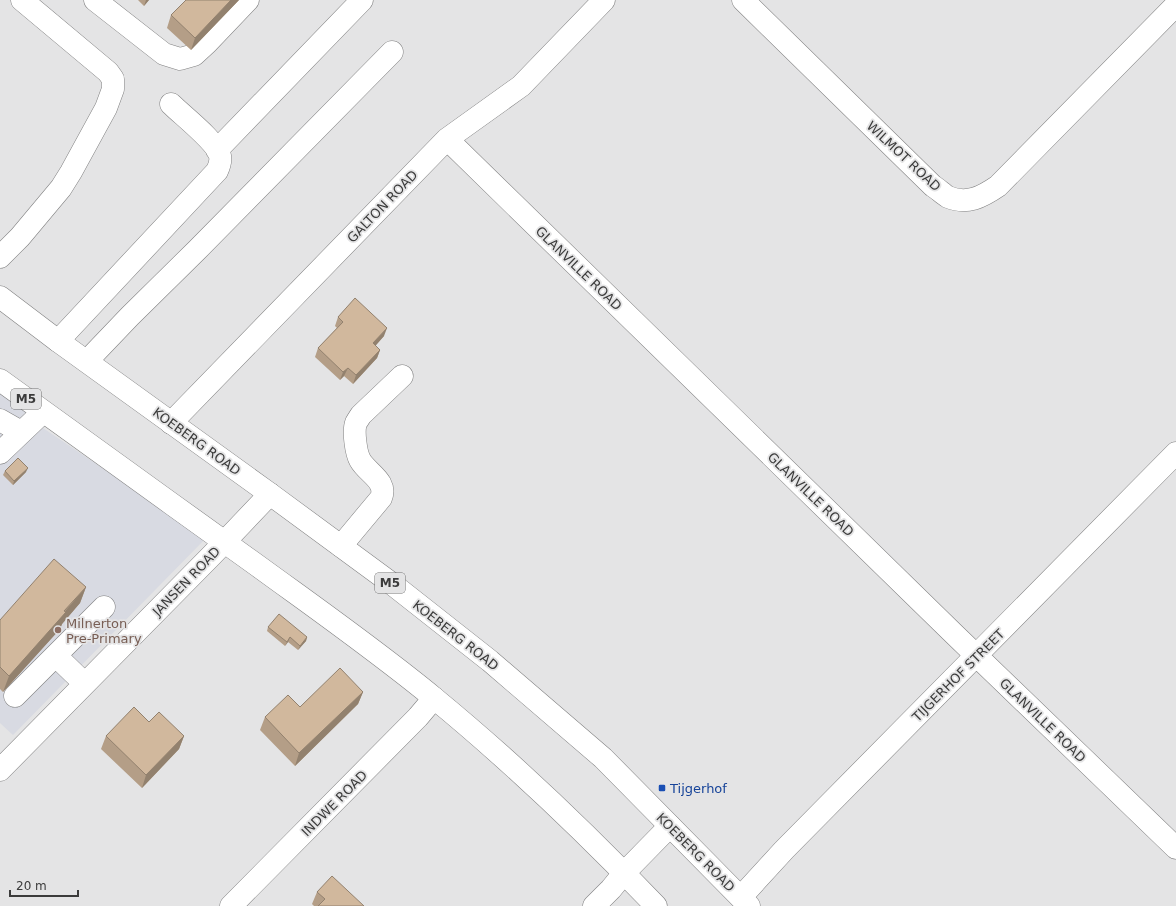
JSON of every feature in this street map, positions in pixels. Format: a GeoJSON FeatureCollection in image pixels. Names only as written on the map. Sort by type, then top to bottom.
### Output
{"type":"FeatureCollection","features":[{"type":"Feature","properties":{"kind":"street"},"geometry":{"type":"LineString","coordinates":[[0,256],[20,237],[61,188],[106,108],[113,89],[113,79],[108,72],[22,0]]}},
{"type":"Feature","properties":{"kind":"street"},"geometry":{"type":"LineString","coordinates":[[95,0],[164,54],[180,59],[194,55],[248,0]]}},
{"type":"Feature","properties":{"kind":"street"},"geometry":{"type":"LineString","coordinates":[[217,150],[362,0]]}},
{"type":"Feature","properties":{"kind":"street","name":"GALTON ROAD"},"geometry":{"type":"LineString","coordinates":[[171,423],[447,140],[520,86],[604,0]]}},
{"type":"Feature","properties":{"kind":"street","name":"WILMOT ROAD"},"geometry":{"type":"LineString","coordinates":[[743,0],[933,186],[948,197],[963,201],[982,196],[998,186],[1176,5]]}},
{"type":"Feature","properties":{"kind":"street"},"geometry":{"type":"LineString","coordinates":[[86,361],[392,52]]}},
{"type":"Feature","properties":{"kind":"street"},"geometry":{"type":"LineString","coordinates":[[58,341],[217,171],[220,165],[220,156],[211,141],[171,104]]}},
{"type":"Feature","properties":{"kind":"street","name":"GLANVILLE ROAD"},"geometry":{"type":"LineString","coordinates":[[447,140],[1176,848]]}},
{"type":"Feature","properties":{"kind":"street","name":"KOEBERG ROAD"},"geometry":{"type":"LineString","coordinates":[[0,297],[58,341],[341,546],[431,614],[529,693],[603,758],[745,901]]}},
{"type":"Feature","properties":{"kind":"street"},"geometry":{"type":"LineString","coordinates":[[341,546],[381,498],[384,492],[381,485],[359,460],[355,433],[356,423],[360,415],[402,376]]}},
{"type":"Feature","properties":{"kind":"street","name":"M5"},"geometry":{"type":"LineString","coordinates":[[0,380],[344,627],[434,698],[528,780],[624,872],[656,906]]}},
{"type":"Feature","properties":{"kind":"street"},"geometry":{"type":"LineString","coordinates":[[0,453],[43,412]]}},
{"type":"Feature","properties":{"kind":"street"},"geometry":{"type":"LineString","coordinates":[[0,420],[21,432]]}},
{"type":"Feature","properties":{"kind":"street","name":"TIJGERHOF STREET"},"geometry":{"type":"LineString","coordinates":[[745,901],[784,850],[1176,453]]}},
{"type":"Feature","properties":{"kind":"street","name":"JANSEN ROAD"},"geometry":{"type":"LineString","coordinates":[[0,770],[270,494]]}},
{"type":"Feature","properties":{"kind":"street"},"geometry":{"type":"LineString","coordinates":[[15,696],[104,607]]}},
{"type":"Feature","properties":{"kind":"street"},"geometry":{"type":"LineString","coordinates":[[56,656],[84,683]]}},
{"type":"Feature","properties":{"kind":"street","name":"INDWE ROAD"},"geometry":{"type":"LineString","coordinates":[[231,906],[418,717],[434,698]]}},
{"type":"Feature","properties":{"kind":"street"},"geometry":{"type":"LineString","coordinates":[[594,906],[611,889],[624,872],[670,826]]}},
{"type":"Feature","properties":{"kind":"shaded area","name":"Milnerton Pre-Primary"},"geometry":{"type":"Polygon","coordinates":[[[0,380],[52,419],[43,428],[206,538],[13,735],[0,723],[0,380]]]}},
{"type":"Feature","properties":{"kind":"building"},"geometry":{"type":"Polygon","coordinates":[[[186,0],[231,0],[195,38],[171,15],[186,0]]]}},
{"type":"Feature","properties":{"kind":"building"},"geometry":{"type":"Polygon","coordinates":[[[355,298],[387,328],[373,343],[380,350],[356,375],[348,368],[343,372],[318,348],[343,322],[338,317],[355,298]]]}},
{"type":"Feature","properties":{"kind":"building"},"geometry":{"type":"Polygon","coordinates":[[[18,458],[28,468],[14,481],[5,471],[18,458]]]}},
{"type":"Feature","properties":{"kind":"building"},"geometry":{"type":"Polygon","coordinates":[[[54,559],[86,587],[64,611],[66,612],[9,676],[0,667],[0,620],[54,559]]]}},
{"type":"Feature","properties":{"kind":"building"},"geometry":{"type":"Polygon","coordinates":[[[279,614],[307,637],[300,646],[290,637],[287,642],[268,627],[279,614]]]}},
{"type":"Feature","properties":{"kind":"building"},"geometry":{"type":"Polygon","coordinates":[[[340,668],[363,692],[299,753],[265,717],[288,695],[300,707],[340,668]]]}},
{"type":"Feature","properties":{"kind":"building"},"geometry":{"type":"Polygon","coordinates":[[[134,707],[149,722],[159,712],[184,736],[146,775],[106,736],[134,707]]]}},
{"type":"Feature","properties":{"kind":"building"},"geometry":{"type":"Polygon","coordinates":[[[332,876],[364,906],[318,906],[325,899],[317,892],[332,876]]]}},
{"type":"Feature","properties":{"kind":"place","name":"Milnerton Pre-Primary"},"geometry":{"type":"Point","coordinates":[58,630]}},
{"type":"Feature","properties":{"kind":"place","name":"Tijgerhof"},"geometry":{"type":"Point","coordinates":[662,788]}}]}
